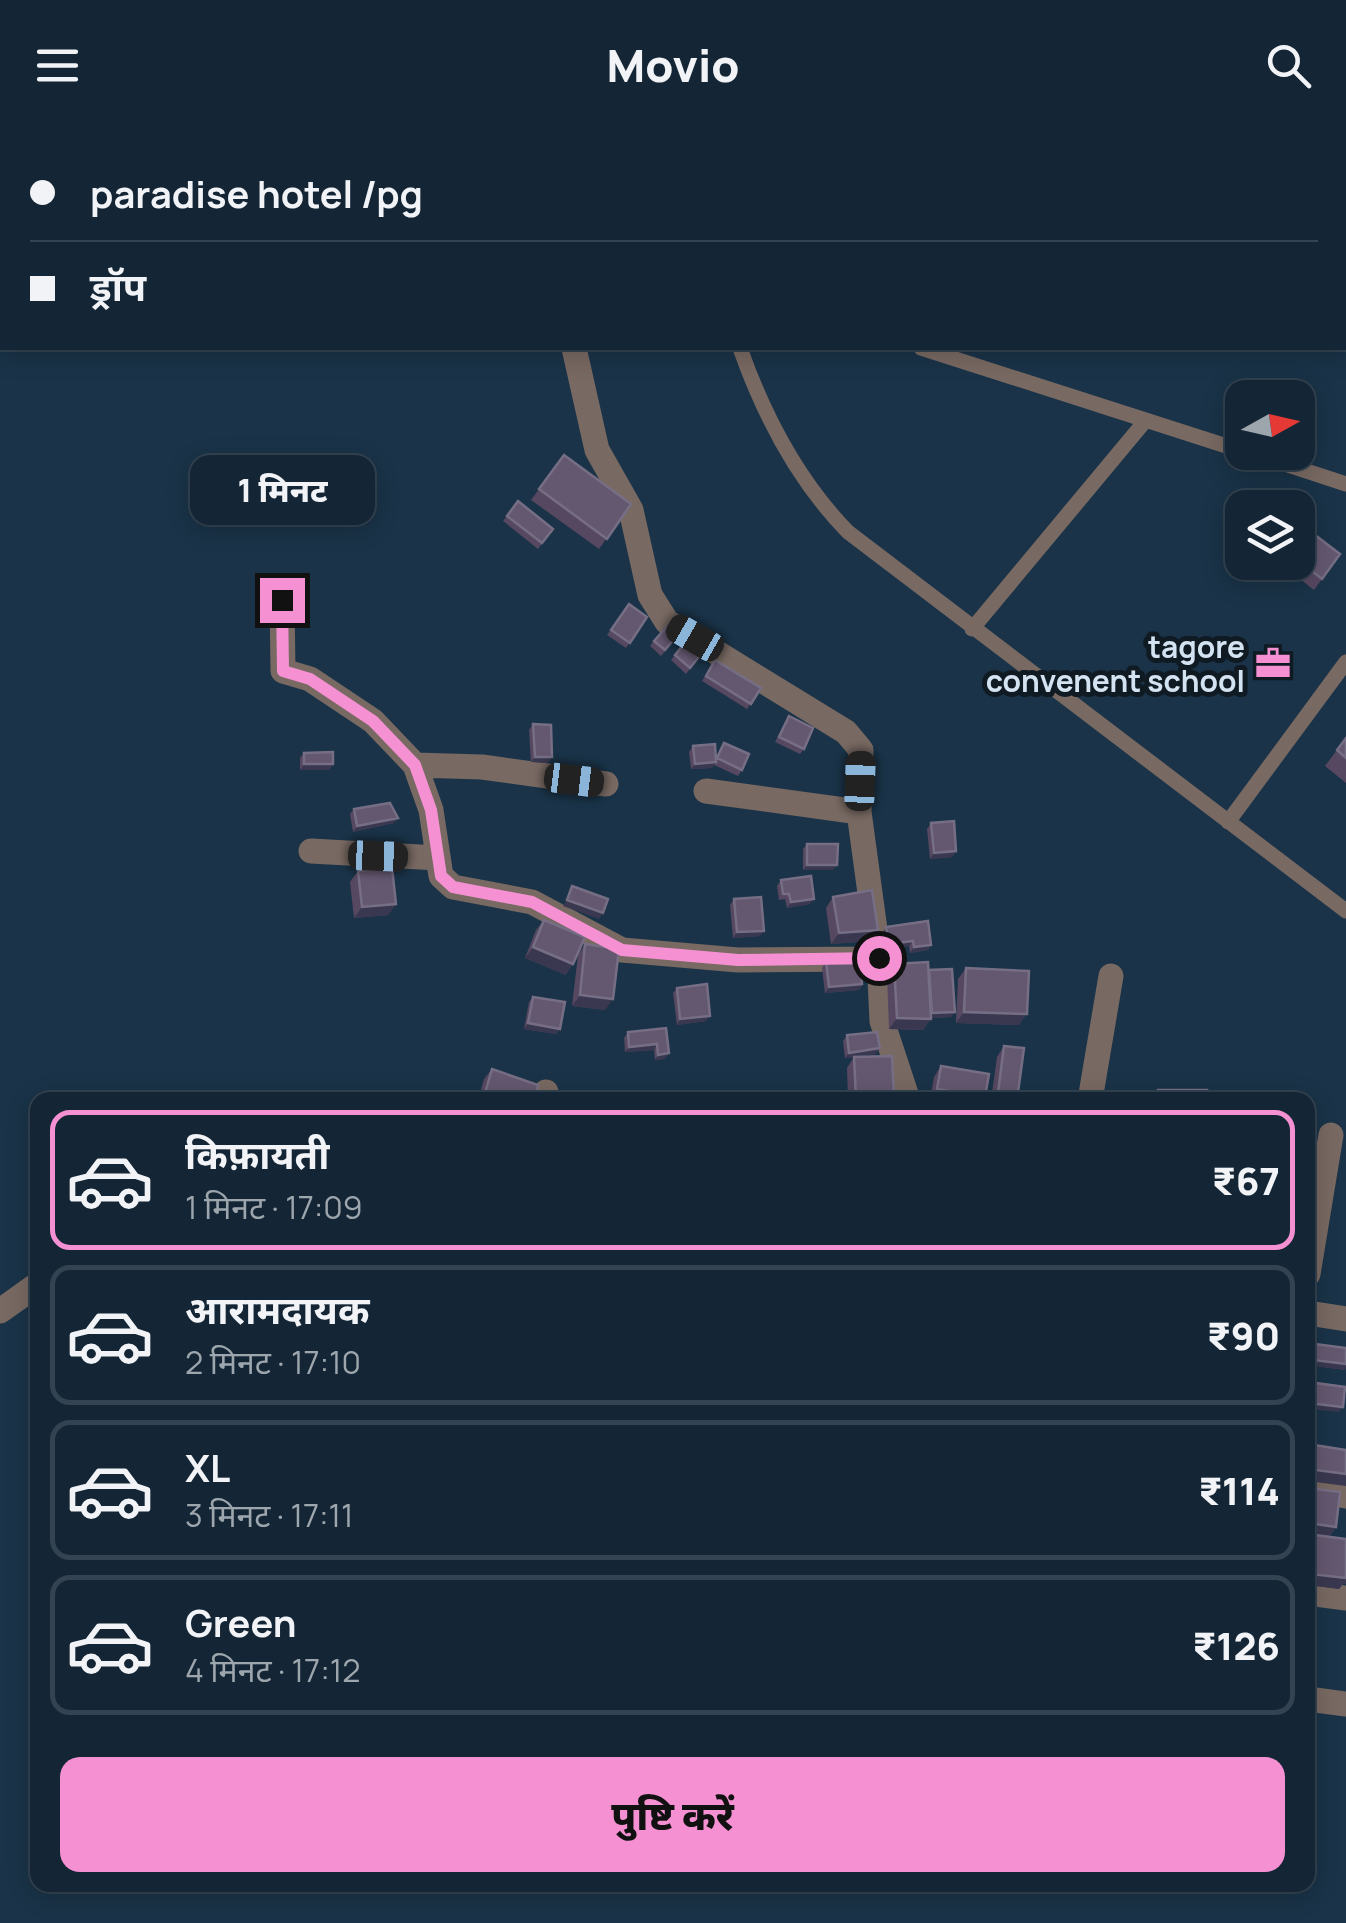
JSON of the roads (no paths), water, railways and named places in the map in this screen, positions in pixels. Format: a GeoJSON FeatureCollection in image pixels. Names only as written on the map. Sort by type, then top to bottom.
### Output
{"type":"FeatureCollection","features":[{"type":"Feature","properties":{"kind":"street"},"geometry":{"type":"LineString","coordinates":[[574,350],[597,450],[631,510],[656,608],[667,622],[846,732],[861,750],[859,812],[879,958],[882,1021],[905,1092]]}},
{"type":"Feature","properties":{"kind":"street"},"geometry":{"type":"LineString","coordinates":[[282,600],[283,671],[310,679],[373,721],[415,765],[431,810],[441,876],[453,887],[532,902],[611,948],[738,960],[879,958]]}},
{"type":"Feature","properties":{"kind":"street"},"geometry":{"type":"LineString","coordinates":[[415,765],[482,768],[606,784]]}},
{"type":"Feature","properties":{"kind":"street"},"geometry":{"type":"LineString","coordinates":[[706,791],[859,812]]}},
{"type":"Feature","properties":{"kind":"street"},"geometry":{"type":"LineString","coordinates":[[311,851],[438,858]]}},
{"type":"Feature","properties":{"kind":"street"},"geometry":{"type":"LineString","coordinates":[[1091,1092],[1111,976]]}},
{"type":"Feature","properties":{"kind":"street"},"geometry":{"type":"LineString","coordinates":[[1315,1232],[1331,1135]]}},
{"type":"Feature","properties":{"kind":"street"},"geometry":{"type":"LineString","coordinates":[[0,1312],[30,1290]]}},
{"type":"Feature","properties":{"kind":"street"},"geometry":{"type":"LineString","coordinates":[[1315,1314],[1346,1319]]}},
{"type":"Feature","properties":{"kind":"street"},"geometry":{"type":"LineString","coordinates":[[1315,1490],[1346,1496]]}},
{"type":"Feature","properties":{"kind":"street"},"geometry":{"type":"LineString","coordinates":[[1315,1594],[1346,1598]]}},
{"type":"Feature","properties":{"kind":"street"},"geometry":{"type":"LineString","coordinates":[[1315,1700],[1346,1704]]}},
{"type":"Feature","properties":{"kind":"lane"},"geometry":{"type":"LineString","coordinates":[[741,350],[786,452],[820,503],[848,532],[1346,911]]}},
{"type":"Feature","properties":{"kind":"lane"},"geometry":{"type":"LineString","coordinates":[[927,350],[1225,446]]}},
{"type":"Feature","properties":{"kind":"lane"},"geometry":{"type":"LineString","coordinates":[[972,629],[1146,420]]}},
{"type":"Feature","properties":{"kind":"lane"},"geometry":{"type":"LineString","coordinates":[[1302,470],[1346,484]]}},
{"type":"Feature","properties":{"kind":"lane"},"geometry":{"type":"LineString","coordinates":[[1228,822],[1346,662]]}},
{"type":"Feature","properties":{"kind":"place","name":"tagore convenent school"},"geometry":{"type":"Point","coordinates":[1273,663]}}]}
